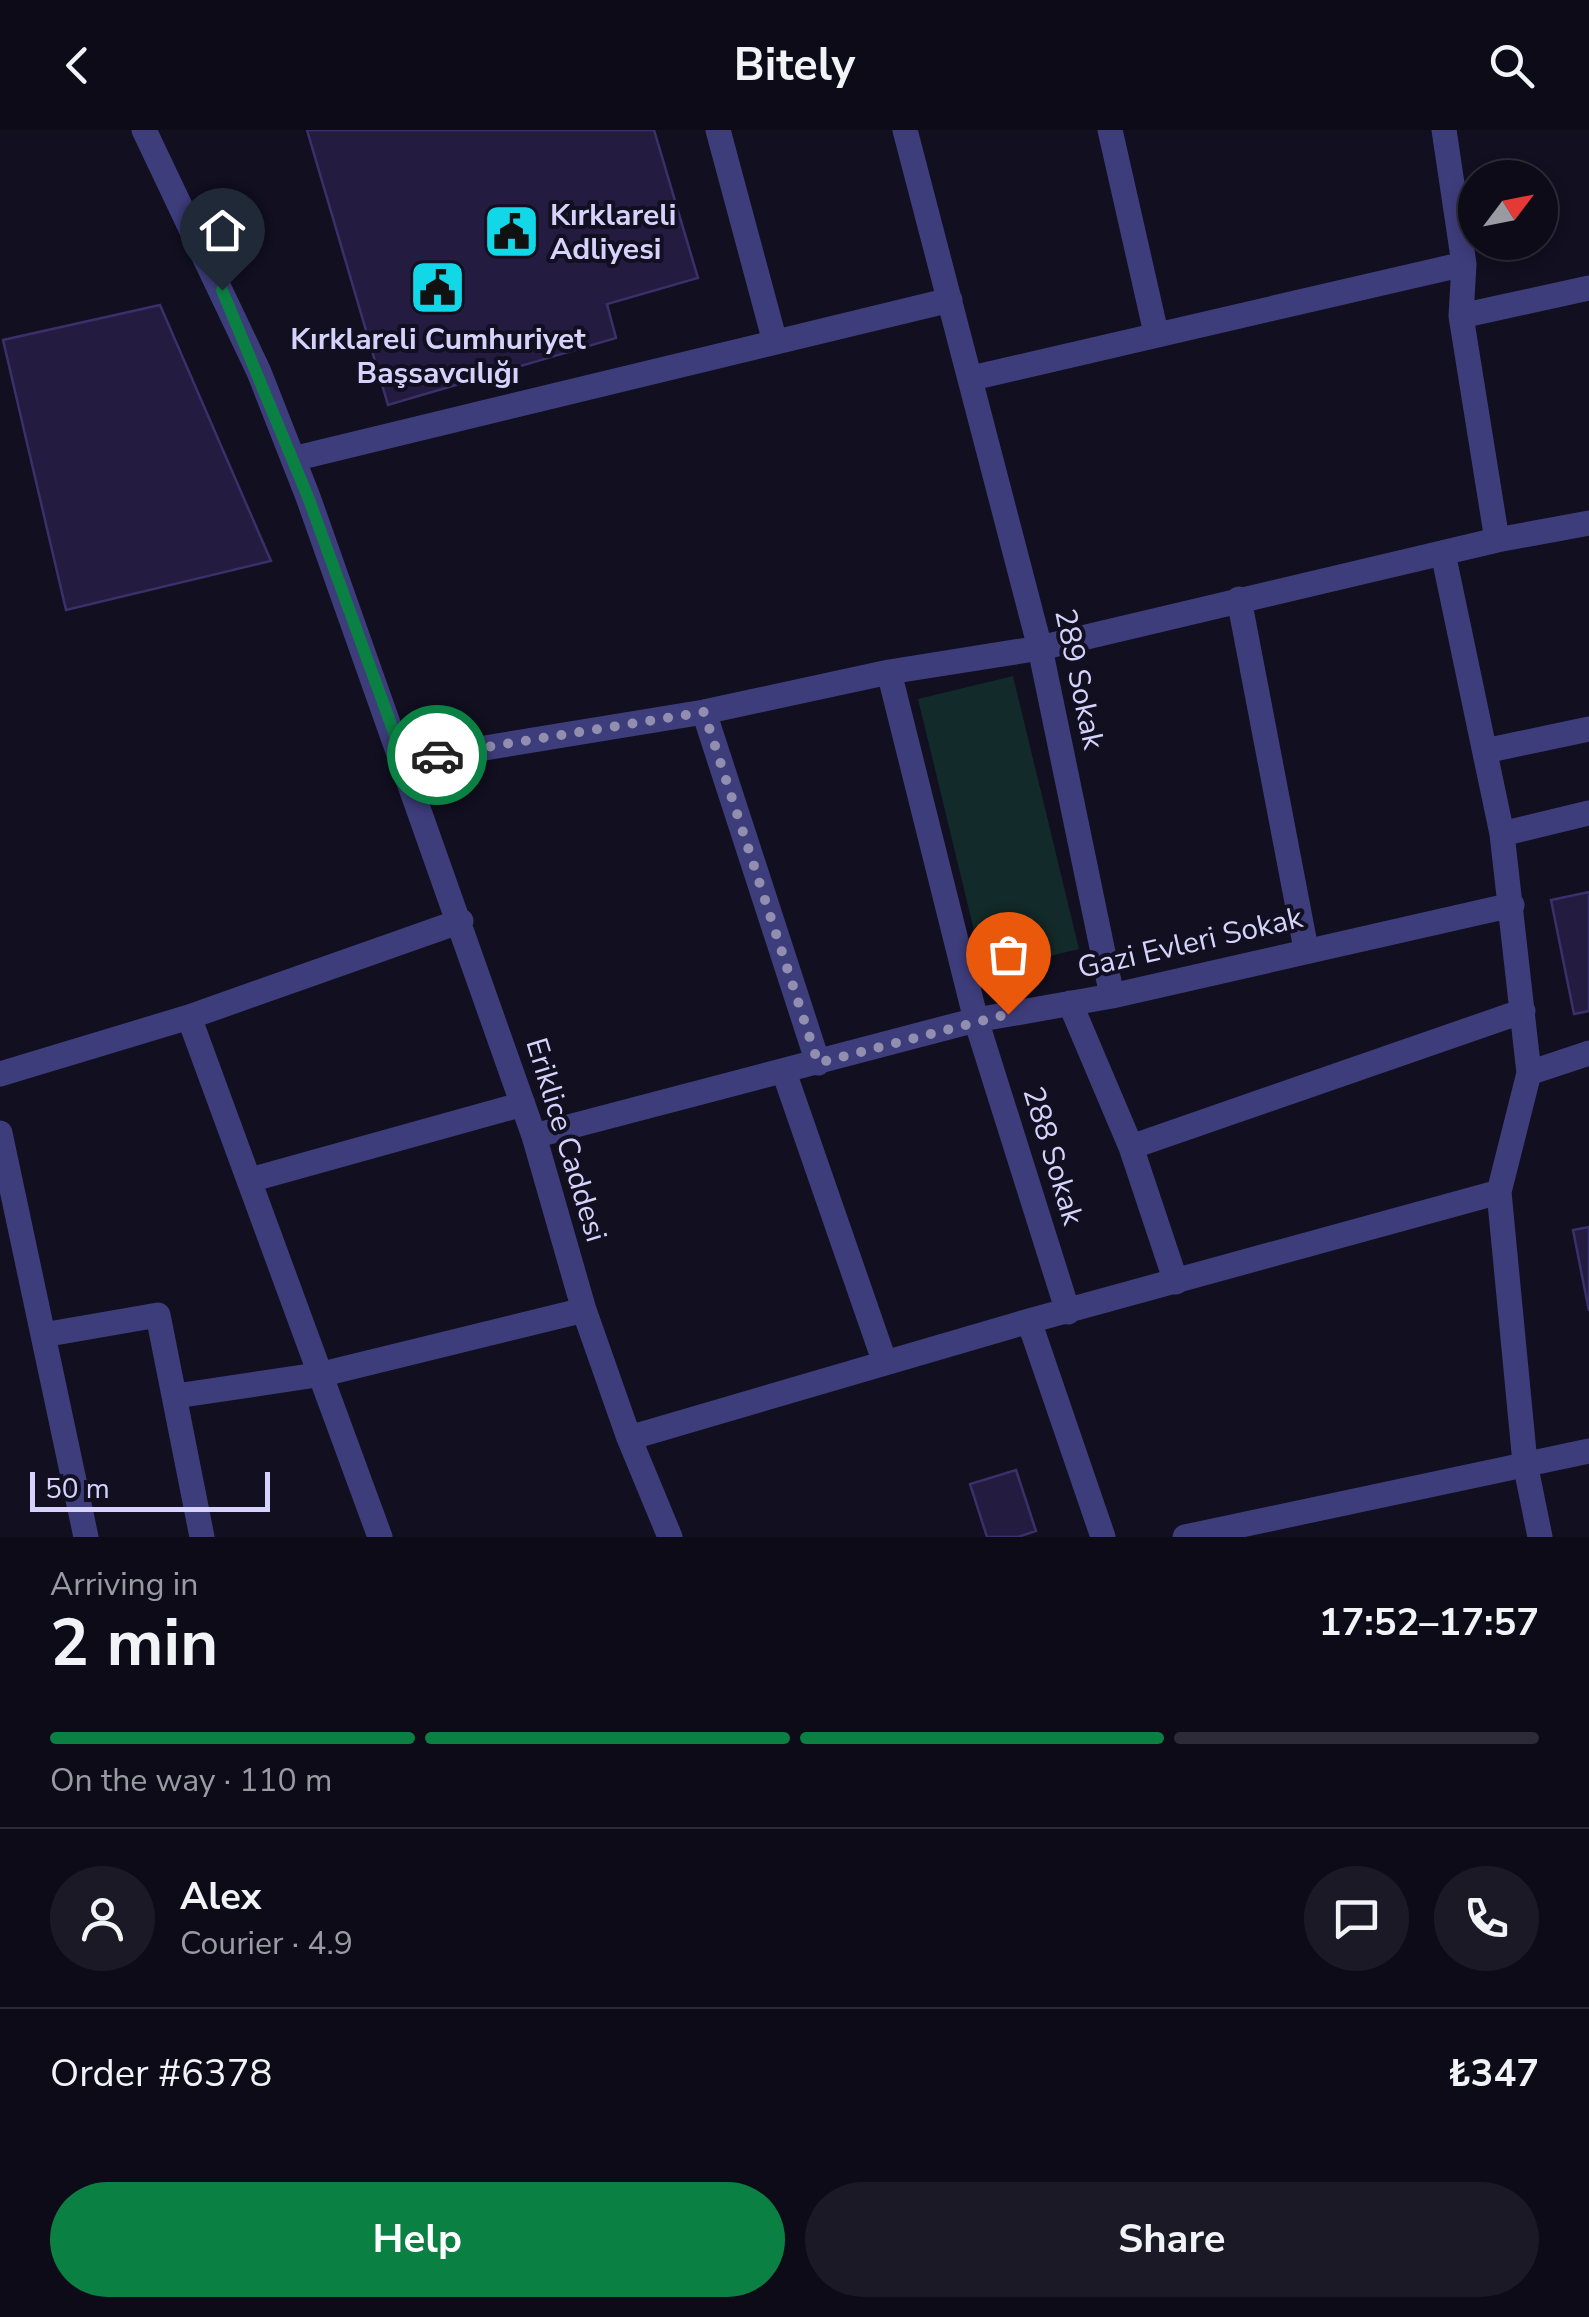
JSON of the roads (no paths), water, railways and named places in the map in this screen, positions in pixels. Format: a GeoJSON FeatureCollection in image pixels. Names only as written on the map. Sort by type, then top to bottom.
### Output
{"type":"FeatureCollection","features":[{"type":"Feature","properties":{"kind":"street","name":"Eriklice Caddesi"},"geometry":{"type":"LineString","coordinates":[[144,130],[193,226],[293,459],[461,922],[534,1136],[584,1310],[628,1438],[670,1537]]}},
{"type":"Feature","properties":{"kind":"street"},"geometry":{"type":"LineString","coordinates":[[718,130],[775,342]]}},
{"type":"Feature","properties":{"kind":"street","name":"289 Sokak"},"geometry":{"type":"LineString","coordinates":[[905,130],[1040,648],[1112,996]]}},
{"type":"Feature","properties":{"kind":"street"},"geometry":{"type":"LineString","coordinates":[[1110,130],[1156,333]]}},
{"type":"Feature","properties":{"kind":"street"},"geometry":{"type":"LineString","coordinates":[[1444,130],[1464,264],[1461,316],[1497,540]]}},
{"type":"Feature","properties":{"kind":"street"},"geometry":{"type":"LineString","coordinates":[[972,378],[1464,264]]}},
{"type":"Feature","properties":{"kind":"street"},"geometry":{"type":"LineString","coordinates":[[1461,316],[1589,288]]}},
{"type":"Feature","properties":{"kind":"street"},"geometry":{"type":"LineString","coordinates":[[293,459],[950,300]]}},
{"type":"Feature","properties":{"kind":"street"},"geometry":{"type":"LineString","coordinates":[[404,760],[704,712],[889,672],[1040,648],[1497,540],[1589,523]]}},
{"type":"Feature","properties":{"kind":"street"},"geometry":{"type":"LineString","coordinates":[[1443,553],[1502,834],[1529,1073],[1499,1192],[1525,1463],[1540,1537]]}},
{"type":"Feature","properties":{"kind":"street"},"geometry":{"type":"LineString","coordinates":[[1239,599],[1306,949]]}},
{"type":"Feature","properties":{"kind":"street","name":"288 Sokak"},"geometry":{"type":"LineString","coordinates":[[889,672],[976,1020],[1068,1312]]}},
{"type":"Feature","properties":{"kind":"street"},"geometry":{"type":"LineString","coordinates":[[704,712],[818,1063]]}},
{"type":"Feature","properties":{"kind":"street"},"geometry":{"type":"LineString","coordinates":[[1485,751],[1589,729]]}},
{"type":"Feature","properties":{"kind":"street"},"geometry":{"type":"LineString","coordinates":[[1502,834],[1589,814]]}},
{"type":"Feature","properties":{"kind":"street","name":"Gazi Evleri Sokak"},"geometry":{"type":"LineString","coordinates":[[534,1136],[976,1020],[1112,996],[1512,905]]}},
{"type":"Feature","properties":{"kind":"street"},"geometry":{"type":"LineString","coordinates":[[0,1074],[190,1017],[461,922]]}},
{"type":"Feature","properties":{"kind":"street"},"geometry":{"type":"LineString","coordinates":[[1070,1003],[1131,1147],[1176,1282]]}},
{"type":"Feature","properties":{"kind":"street"},"geometry":{"type":"LineString","coordinates":[[1131,1147],[1522,1011]]}},
{"type":"Feature","properties":{"kind":"street"},"geometry":{"type":"LineString","coordinates":[[190,1017],[380,1537]]}},
{"type":"Feature","properties":{"kind":"street"},"geometry":{"type":"LineString","coordinates":[[1529,1073],[1589,1053]]}},
{"type":"Feature","properties":{"kind":"street"},"geometry":{"type":"LineString","coordinates":[[784,1072],[885,1362]]}},
{"type":"Feature","properties":{"kind":"street"},"geometry":{"type":"LineString","coordinates":[[250,1180],[523,1104]]}},
{"type":"Feature","properties":{"kind":"street"},"geometry":{"type":"LineString","coordinates":[[0,1133],[86,1537]]}},
{"type":"Feature","properties":{"kind":"street"},"geometry":{"type":"LineString","coordinates":[[628,1438],[1029,1321],[1499,1192]]}},
{"type":"Feature","properties":{"kind":"street"},"geometry":{"type":"LineString","coordinates":[[176,1396],[323,1374],[584,1310]]}},
{"type":"Feature","properties":{"kind":"street"},"geometry":{"type":"LineString","coordinates":[[43,1335],[158,1315],[202,1537]]}},
{"type":"Feature","properties":{"kind":"street"},"geometry":{"type":"LineString","coordinates":[[1029,1321],[1103,1537]]}},
{"type":"Feature","properties":{"kind":"street"},"geometry":{"type":"LineString","coordinates":[[1185,1537],[1589,1451]]}},
{"type":"Feature","properties":{"kind":"place","name":"Kırklareli Adliyesi"},"geometry":{"type":"Point","coordinates":[511,232]}},
{"type":"Feature","properties":{"kind":"place","name":"Kırklareli Cumhuriyet Başsavcılığı"},"geometry":{"type":"Point","coordinates":[438,287]}}]}
